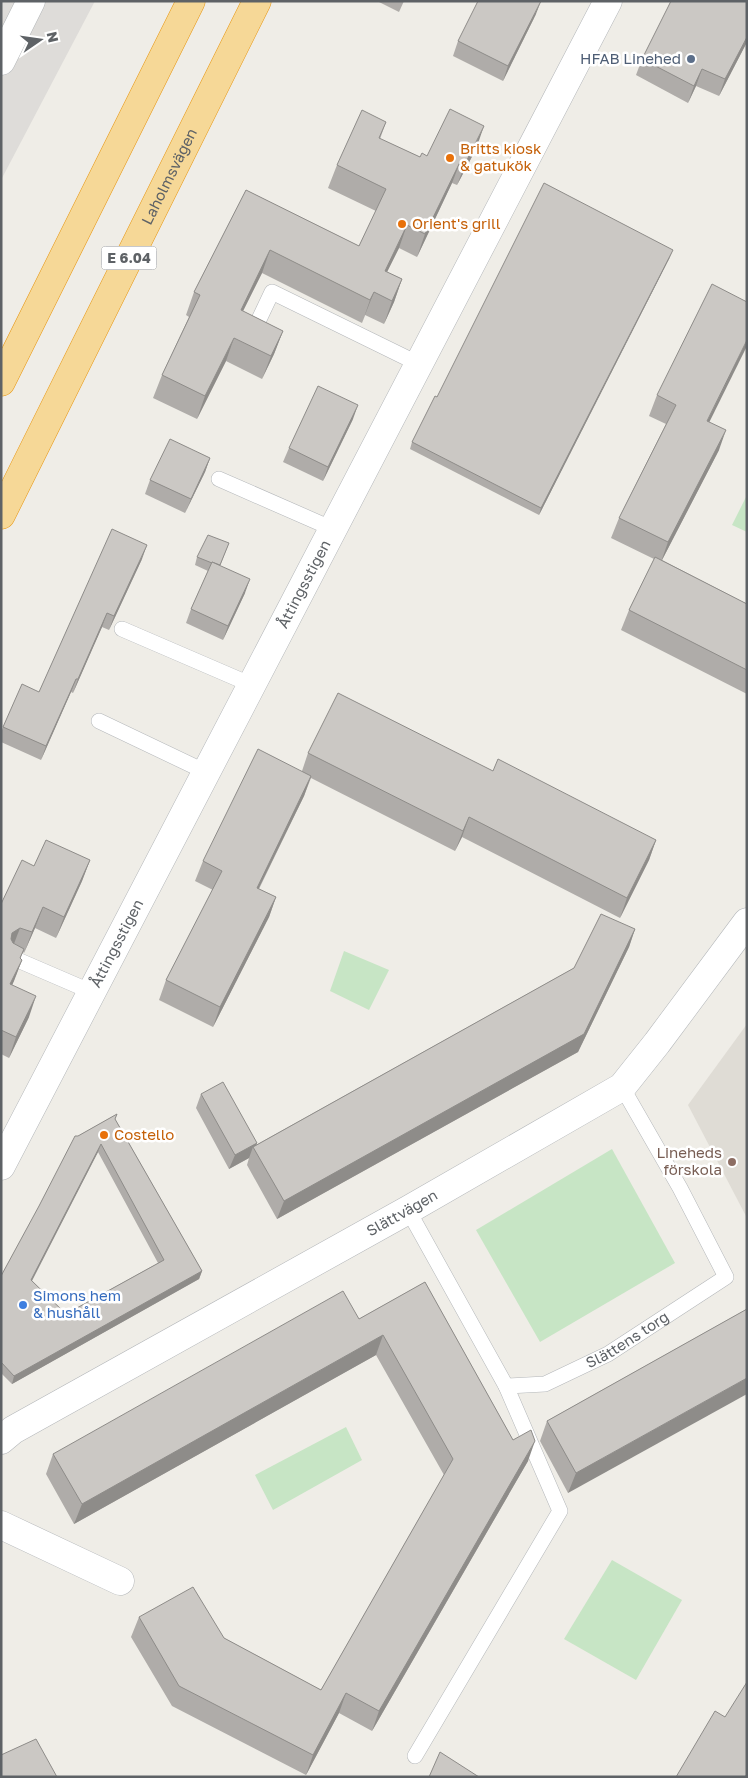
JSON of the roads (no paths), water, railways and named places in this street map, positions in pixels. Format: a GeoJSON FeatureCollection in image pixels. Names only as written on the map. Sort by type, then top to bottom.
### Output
{"type":"FeatureCollection","features":[{"type":"Feature","properties":{"kind":"highway"},"geometry":{"type":"LineString","coordinates":[[1,382],[191,1]]}},
{"type":"Feature","properties":{"kind":"highway","name":"Laholmsvägen"},"geometry":{"type":"LineString","coordinates":[[1,515],[257,1]]}},
{"type":"Feature","properties":{"kind":"street"},"geometry":{"type":"LineString","coordinates":[[3,53],[31,1]]}},
{"type":"Feature","properties":{"kind":"street","name":"Åttingsstigen"},"geometry":{"type":"LineString","coordinates":[[1,1166],[608,1]]}},
{"type":"Feature","properties":{"kind":"street","name":"Slättvägen"},"geometry":{"type":"LineString","coordinates":[[1,1440],[12,1430],[408,1210],[622,1087],[747,922]]}},
{"type":"Feature","properties":{"kind":"street"},"geometry":{"type":"LineString","coordinates":[[1,1525],[120,1581]]}},
{"type":"Feature","properties":{"kind":"lane"},"geometry":{"type":"LineString","coordinates":[[254,330],[272,292],[419,364]]}},
{"type":"Feature","properties":{"kind":"lane"},"geometry":{"type":"LineString","coordinates":[[219,479],[333,529]]}},
{"type":"Feature","properties":{"kind":"lane"},"geometry":{"type":"LineString","coordinates":[[122,629],[252,685]]}},
{"type":"Feature","properties":{"kind":"lane"},"geometry":{"type":"LineString","coordinates":[[99,721],[206,772]]}},
{"type":"Feature","properties":{"kind":"lane"},"geometry":{"type":"LineString","coordinates":[[14,958],[92,992]]}},
{"type":"Feature","properties":{"kind":"lane","name":"Slättens torg"},"geometry":{"type":"LineString","coordinates":[[506,1386],[544,1384],[608,1354],[726,1277],[680,1188],[622,1087]]}},
{"type":"Feature","properties":{"kind":"lane"},"geometry":{"type":"LineString","coordinates":[[408,1210],[506,1386],[560,1511],[415,1756]]}},
{"type":"Feature","properties":{"kind":"place","name":"HFAB Linehed"},"geometry":{"type":"Point","coordinates":[691,59]}},
{"type":"Feature","properties":{"kind":"place","name":"Britts kiosk & gatukök"},"geometry":{"type":"Point","coordinates":[450,158]}},
{"type":"Feature","properties":{"kind":"place","name":"Orient's grill"},"geometry":{"type":"Point","coordinates":[402,224]}},
{"type":"Feature","properties":{"kind":"place","name":"Costello"},"geometry":{"type":"Point","coordinates":[104,1135]}},
{"type":"Feature","properties":{"kind":"place","name":"Lineheds förskola"},"geometry":{"type":"Point","coordinates":[732,1162]}},
{"type":"Feature","properties":{"kind":"place","name":"Simons hem & hushåll"},"geometry":{"type":"Point","coordinates":[23,1305]}}]}
